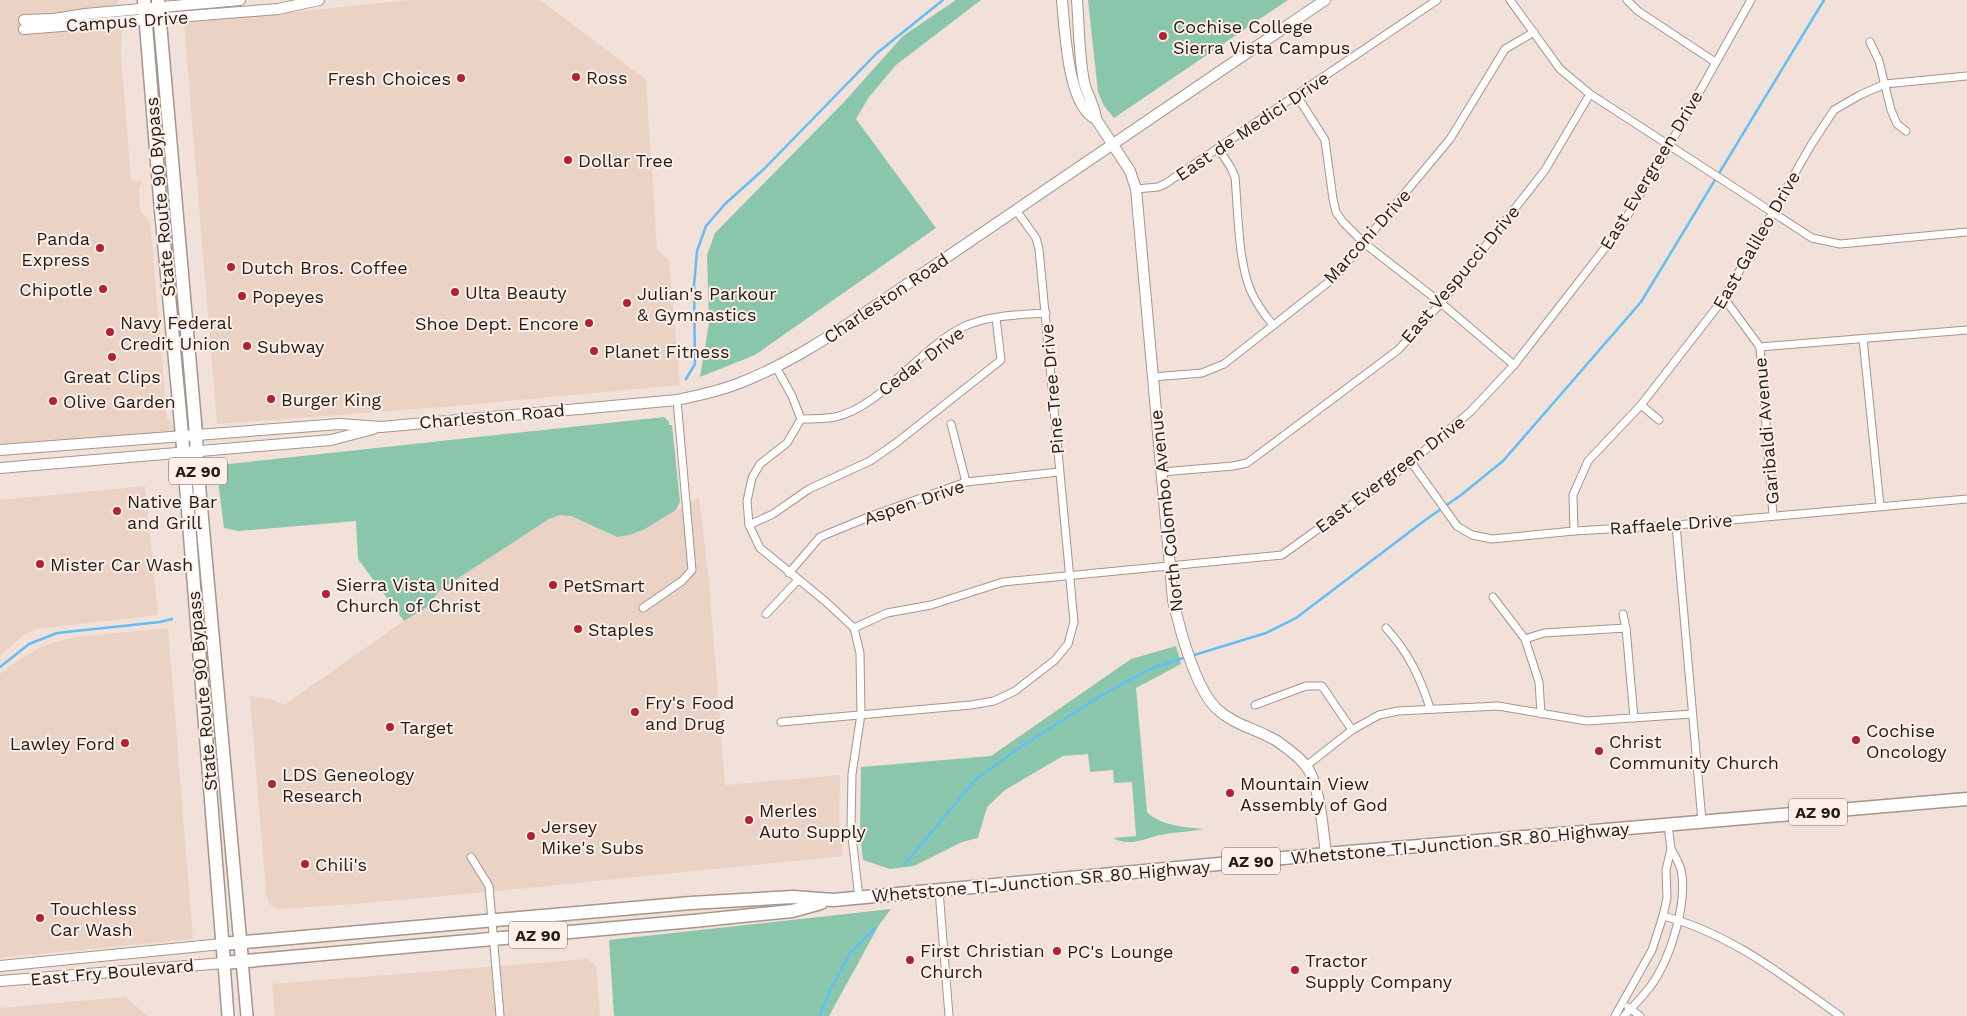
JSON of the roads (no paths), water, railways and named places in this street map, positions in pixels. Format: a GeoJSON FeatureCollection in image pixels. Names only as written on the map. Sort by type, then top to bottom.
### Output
{"type":"FeatureCollection","features":[{"type":"Feature","properties":{"kind":"highway","name":"State Route 90 Bypass"},"geometry":{"type":"LineString","coordinates":[[145,9],[182,435],[224,963]]}},
{"type":"Feature","properties":{"kind":"highway","name":"State Route 90 Bypass"},"geometry":{"type":"LineString","coordinates":[[159,9],[196,452],[242,961]]}},
{"type":"Feature","properties":{"kind":"highway","name":"Whetstone TI-Junction SR 80 Highway"},"geometry":{"type":"LineString","coordinates":[[222,944],[691,903],[793,897],[833,900],[859,898],[1326,854],[1967,800]]}},
{"type":"Feature","properties":{"kind":"highway","name":"Whetstone TI-Junction SR 80 Highway"},"geometry":{"type":"LineString","coordinates":[[224,963],[792,911],[833,900]]}},
{"type":"Feature","properties":{"kind":"main road","name":"Campus Drive"},"geometry":{"type":"LineString","coordinates":[[159,9],[240,0]]}},
{"type":"Feature","properties":{"kind":"main road","name":"Campus Drive"},"geometry":{"type":"LineString","coordinates":[[24,25],[54,19],[145,9],[278,9],[319,0]]}},
{"type":"Feature","properties":{"kind":"main road","name":"North Colombo Avenue"},"geometry":{"type":"LineString","coordinates":[[1062,0],[1071,75],[1088,116],[1096,119]]}},
{"type":"Feature","properties":{"kind":"main road","name":"North Colombo Avenue"},"geometry":{"type":"LineString","coordinates":[[1077,0],[1084,83],[1095,111],[1096,119],[1130,171],[1136,189],[1173,600],[1181,634],[1204,690],[1215,707],[1232,721],[1276,741],[1306,766],[1314,784],[1319,805],[1326,854]]}},
{"type":"Feature","properties":{"kind":"main road","name":"Charleston Road"},"geometry":{"type":"LineString","coordinates":[[0,468],[331,440],[381,427],[676,400],[719,390],[745,381],[809,349],[1325,0]]}},
{"type":"Feature","properties":{"kind":"main road","name":"Charleston Road"},"geometry":{"type":"LineString","coordinates":[[0,450],[340,424],[381,427]]}},
{"type":"Feature","properties":{"kind":"main road","name":"East Fry Boulevard"},"geometry":{"type":"LineString","coordinates":[[0,966],[222,944]]}},
{"type":"Feature","properties":{"kind":"main road"},"geometry":{"type":"LineString","coordinates":[[242,961],[247,1016]]}},
{"type":"Feature","properties":{"kind":"main road","name":"East Fry Boulevard"},"geometry":{"type":"LineString","coordinates":[[0,981],[224,963]]}},
{"type":"Feature","properties":{"kind":"main road"},"geometry":{"type":"LineString","coordinates":[[224,963],[228,1016]]}},
{"type":"Feature","properties":{"kind":"street","name":"East de Medici Drive"},"geometry":{"type":"LineString","coordinates":[[1136,189],[1158,187],[1165,184],[1437,0]]}},
{"type":"Feature","properties":{"kind":"street"},"geometry":{"type":"LineString","coordinates":[[1510,0],[1560,69],[1590,94],[1812,238],[1840,244],[1967,232]]}},
{"type":"Feature","properties":{"kind":"street"},"geometry":{"type":"LineString","coordinates":[[1627,0],[1638,11],[1714,62]]}},
{"type":"Feature","properties":{"kind":"street","name":"East Evergreen Drive"},"geometry":{"type":"LineString","coordinates":[[854,628],[887,613],[931,605],[1003,582],[1282,555],[1411,462],[1470,412],[1514,364],[1619,230],[1669,146],[1714,62],[1751,0]]}},
{"type":"Feature","properties":{"kind":"street","name":"Marconi Drive"},"geometry":{"type":"LineString","coordinates":[[1153,377],[1202,373],[1224,364],[1335,277],[1450,140],[1505,49],[1534,32]]}},
{"type":"Feature","properties":{"kind":"street"},"geometry":{"type":"LineString","coordinates":[[1870,42],[1878,61],[1891,110],[1897,124],[1906,131]]}},
{"type":"Feature","properties":{"kind":"street","name":"East Galileo Drive"},"geometry":{"type":"LineString","coordinates":[[1574,531],[1573,495],[1588,462],[1642,405],[1724,298],[1811,145],[1834,110],[1860,95],[1885,84],[1967,76]]}},
{"type":"Feature","properties":{"kind":"street","name":"East Vespucci Drive"},"geometry":{"type":"LineString","coordinates":[[1162,472],[1233,466],[1257,457],[1398,350],[1441,303],[1544,170],[1590,94]]}},
{"type":"Feature","properties":{"kind":"street"},"geometry":{"type":"LineString","coordinates":[[1297,96],[1326,140],[1333,199],[1336,212],[1343,222],[1364,243],[1441,303],[1514,364]]}},
{"type":"Feature","properties":{"kind":"street"},"geometry":{"type":"LineString","coordinates":[[1219,149],[1232,168],[1235,177],[1244,273],[1250,291],[1272,325]]}},
{"type":"Feature","properties":{"kind":"street","name":"Pine Tree Drive"},"geometry":{"type":"LineString","coordinates":[[861,714],[971,705],[994,700],[1015,691],[1055,660],[1068,644],[1074,622],[1039,249],[1036,238],[1016,210]]}},
{"type":"Feature","properties":{"kind":"street","name":"Garibaldi Avenue"},"geometry":{"type":"LineString","coordinates":[[1724,298],[1760,346],[1773,516]]}},
{"type":"Feature","properties":{"kind":"street","name":"Cedar Drive"},"geometry":{"type":"LineString","coordinates":[[801,419],[836,417],[852,410],[879,394],[917,360],[961,328],[978,320],[1046,313]]}},
{"type":"Feature","properties":{"kind":"street"},"geometry":{"type":"LineString","coordinates":[[749,525],[773,514],[809,488],[870,460],[883,452],[1001,360],[996,318]]}},
{"type":"Feature","properties":{"kind":"street"},"geometry":{"type":"LineString","coordinates":[[1760,346],[1967,330]]}},
{"type":"Feature","properties":{"kind":"street"},"geometry":{"type":"LineString","coordinates":[[1863,339],[1880,506]]}},
{"type":"Feature","properties":{"kind":"street"},"geometry":{"type":"LineString","coordinates":[[776,367],[792,396],[801,419],[787,443],[760,464],[752,478],[747,501],[749,525],[760,548],[825,601],[854,628],[860,653],[861,714],[852,774],[852,828],[859,898]]}},
{"type":"Feature","properties":{"kind":"street"},"geometry":{"type":"LineString","coordinates":[[643,608],[682,581],[692,570],[676,400]]}},
{"type":"Feature","properties":{"kind":"street"},"geometry":{"type":"LineString","coordinates":[[1642,405],[1659,420]]}},
{"type":"Feature","properties":{"kind":"street"},"geometry":{"type":"LineString","coordinates":[[951,424],[966,482]]}},
{"type":"Feature","properties":{"kind":"street","name":"Raffaele Drive"},"geometry":{"type":"LineString","coordinates":[[1411,462],[1457,526],[1472,535],[1492,539],[1574,531],[1676,525],[1967,498]]}},
{"type":"Feature","properties":{"kind":"street","name":"Aspen Drive"},"geometry":{"type":"LineString","coordinates":[[789,573],[820,537],[871,516],[966,482],[1059,472]]}},
{"type":"Feature","properties":{"kind":"street"},"geometry":{"type":"LineString","coordinates":[[1676,525],[1702,822]]}},
{"type":"Feature","properties":{"kind":"street"},"geometry":{"type":"LineString","coordinates":[[766,614],[798,580]]}},
{"type":"Feature","properties":{"kind":"street"},"geometry":{"type":"LineString","coordinates":[[1493,597],[1525,640],[1539,682],[1541,714]]}},
{"type":"Feature","properties":{"kind":"street"},"geometry":{"type":"LineString","coordinates":[[1624,614],[1634,718]]}},
{"type":"Feature","properties":{"kind":"street"},"geometry":{"type":"LineString","coordinates":[[1386,628],[1401,644],[1412,661],[1422,681],[1430,708]]}},
{"type":"Feature","properties":{"kind":"street"},"geometry":{"type":"LineString","coordinates":[[1525,640],[1544,633],[1626,628]]}},
{"type":"Feature","properties":{"kind":"street"},"geometry":{"type":"LineString","coordinates":[[1255,705],[1306,686],[1322,686],[1352,730]]}},
{"type":"Feature","properties":{"kind":"street"},"geometry":{"type":"LineString","coordinates":[[1306,766],[1352,730],[1379,715],[1398,711],[1498,706],[1587,721],[1692,714]]}},
{"type":"Feature","properties":{"kind":"street"},"geometry":{"type":"LineString","coordinates":[[781,722],[861,714]]}},
{"type":"Feature","properties":{"kind":"street"},"geometry":{"type":"LineString","coordinates":[[1615,1016],[1652,950],[1663,916],[1667,898],[1666,870],[1671,849],[1668,825]]}},
{"type":"Feature","properties":{"kind":"street"},"geometry":{"type":"LineString","coordinates":[[1624,1016],[1650,986],[1662,967],[1670,948],[1682,887],[1678,859],[1671,849]]}},
{"type":"Feature","properties":{"kind":"street"},"geometry":{"type":"LineString","coordinates":[[471,857],[489,886],[500,1016]]}},
{"type":"Feature","properties":{"kind":"street"},"geometry":{"type":"LineString","coordinates":[[939,890],[949,1016]]}},
{"type":"Feature","properties":{"kind":"street"},"geometry":{"type":"LineString","coordinates":[[1663,916],[1720,936],[1764,962],[1840,1016]]}},
{"type":"Feature","properties":{"kind":"street"},"geometry":{"type":"LineString","coordinates":[[1622,1003],[1640,1016]]}},
{"type":"Feature","properties":{"kind":"waterway"},"geometry":{"type":"LineString","coordinates":[[686,379],[695,364],[694,285],[697,251],[706,226],[725,204],[764,169],[877,53],[943,0]]}},
{"type":"Feature","properties":{"kind":"waterway"},"geometry":{"type":"LineString","coordinates":[[1191,656],[1266,633],[1296,618],[1461,495],[1503,461],[1641,302],[1824,0]]}},
{"type":"Feature","properties":{"kind":"waterway"},"geometry":{"type":"LineString","coordinates":[[0,667],[29,644],[57,633],[160,622],[172,619]]}},
{"type":"Feature","properties":{"kind":"waterway"},"geometry":{"type":"LineString","coordinates":[[904,865],[976,779],[1025,744],[1104,694],[1150,669],[1186,657]]}},
{"type":"Feature","properties":{"kind":"waterway"},"geometry":{"type":"LineString","coordinates":[[820,1016],[830,990],[851,952],[875,928]]}},
{"type":"Feature","properties":{"kind":"place","name":"Cochise College Sierra Vista Campus"},"geometry":{"type":"Point","coordinates":[1163,36]}},
{"type":"Feature","properties":{"kind":"place","name":"Ross"},"geometry":{"type":"Point","coordinates":[576,77]}},
{"type":"Feature","properties":{"kind":"place","name":"Fresh Choices"},"geometry":{"type":"Point","coordinates":[461,78]}},
{"type":"Feature","properties":{"kind":"place","name":"Dollar Tree"},"geometry":{"type":"Point","coordinates":[568,160]}},
{"type":"Feature","properties":{"kind":"place","name":"Panda Express"},"geometry":{"type":"Point","coordinates":[100,248]}},
{"type":"Feature","properties":{"kind":"place","name":"Dutch Bros. Coffee"},"geometry":{"type":"Point","coordinates":[231,267]}},
{"type":"Feature","properties":{"kind":"place","name":"Chipotle"},"geometry":{"type":"Point","coordinates":[103,289]}},
{"type":"Feature","properties":{"kind":"place","name":"Ulta Beauty"},"geometry":{"type":"Point","coordinates":[455,292]}},
{"type":"Feature","properties":{"kind":"place","name":"Popeyes"},"geometry":{"type":"Point","coordinates":[242,296]}},
{"type":"Feature","properties":{"kind":"place","name":"Julian's Parkour & Gymnastics"},"geometry":{"type":"Point","coordinates":[627,303]}},
{"type":"Feature","properties":{"kind":"place","name":"Shoe Dept. Encore"},"geometry":{"type":"Point","coordinates":[589,323]}},
{"type":"Feature","properties":{"kind":"place","name":"Navy Federal Credit Union"},"geometry":{"type":"Point","coordinates":[110,332]}},
{"type":"Feature","properties":{"kind":"place","name":"Subway"},"geometry":{"type":"Point","coordinates":[247,346]}},
{"type":"Feature","properties":{"kind":"place","name":"Planet Fitness"},"geometry":{"type":"Point","coordinates":[594,351]}},
{"type":"Feature","properties":{"kind":"place","name":"Great Clips"},"geometry":{"type":"Point","coordinates":[112,357]}},
{"type":"Feature","properties":{"kind":"place","name":"Burger King"},"geometry":{"type":"Point","coordinates":[271,399]}},
{"type":"Feature","properties":{"kind":"place","name":"Olive Garden"},"geometry":{"type":"Point","coordinates":[53,401]}},
{"type":"Feature","properties":{"kind":"place","name":"Native Bar and Grill"},"geometry":{"type":"Point","coordinates":[117,511]}},
{"type":"Feature","properties":{"kind":"place","name":"Mister Car Wash"},"geometry":{"type":"Point","coordinates":[40,564]}},
{"type":"Feature","properties":{"kind":"place","name":"PetSmart"},"geometry":{"type":"Point","coordinates":[553,585]}},
{"type":"Feature","properties":{"kind":"place","name":"Sierra Vista United Church of Christ"},"geometry":{"type":"Point","coordinates":[326,594]}},
{"type":"Feature","properties":{"kind":"place","name":"Staples"},"geometry":{"type":"Point","coordinates":[578,629]}},
{"type":"Feature","properties":{"kind":"place","name":"Fry's Food and Drug"},"geometry":{"type":"Point","coordinates":[635,712]}},
{"type":"Feature","properties":{"kind":"place","name":"Target"},"geometry":{"type":"Point","coordinates":[390,727]}},
{"type":"Feature","properties":{"kind":"place","name":"Cochise Oncology"},"geometry":{"type":"Point","coordinates":[1856,740]}},
{"type":"Feature","properties":{"kind":"place","name":"Lawley Ford"},"geometry":{"type":"Point","coordinates":[125,743]}},
{"type":"Feature","properties":{"kind":"place","name":"Christ Community Church"},"geometry":{"type":"Point","coordinates":[1599,751]}},
{"type":"Feature","properties":{"kind":"place","name":"LDS Geneology Research"},"geometry":{"type":"Point","coordinates":[272,784]}},
{"type":"Feature","properties":{"kind":"place","name":"Mountain View Assembly of God"},"geometry":{"type":"Point","coordinates":[1230,793]}},
{"type":"Feature","properties":{"kind":"place","name":"Merles Auto Supply"},"geometry":{"type":"Point","coordinates":[749,820]}},
{"type":"Feature","properties":{"kind":"place","name":"Jersey Mike's Subs"},"geometry":{"type":"Point","coordinates":[531,836]}},
{"type":"Feature","properties":{"kind":"place","name":"Chili's"},"geometry":{"type":"Point","coordinates":[305,864]}},
{"type":"Feature","properties":{"kind":"place","name":"Touchless Car Wash"},"geometry":{"type":"Point","coordinates":[40,918]}},
{"type":"Feature","properties":{"kind":"place","name":"PC's Lounge"},"geometry":{"type":"Point","coordinates":[1057,951]}},
{"type":"Feature","properties":{"kind":"place","name":"First Christian Church"},"geometry":{"type":"Point","coordinates":[910,960]}},
{"type":"Feature","properties":{"kind":"place","name":"Tractor Supply Company"},"geometry":{"type":"Point","coordinates":[1295,970]}}]}
